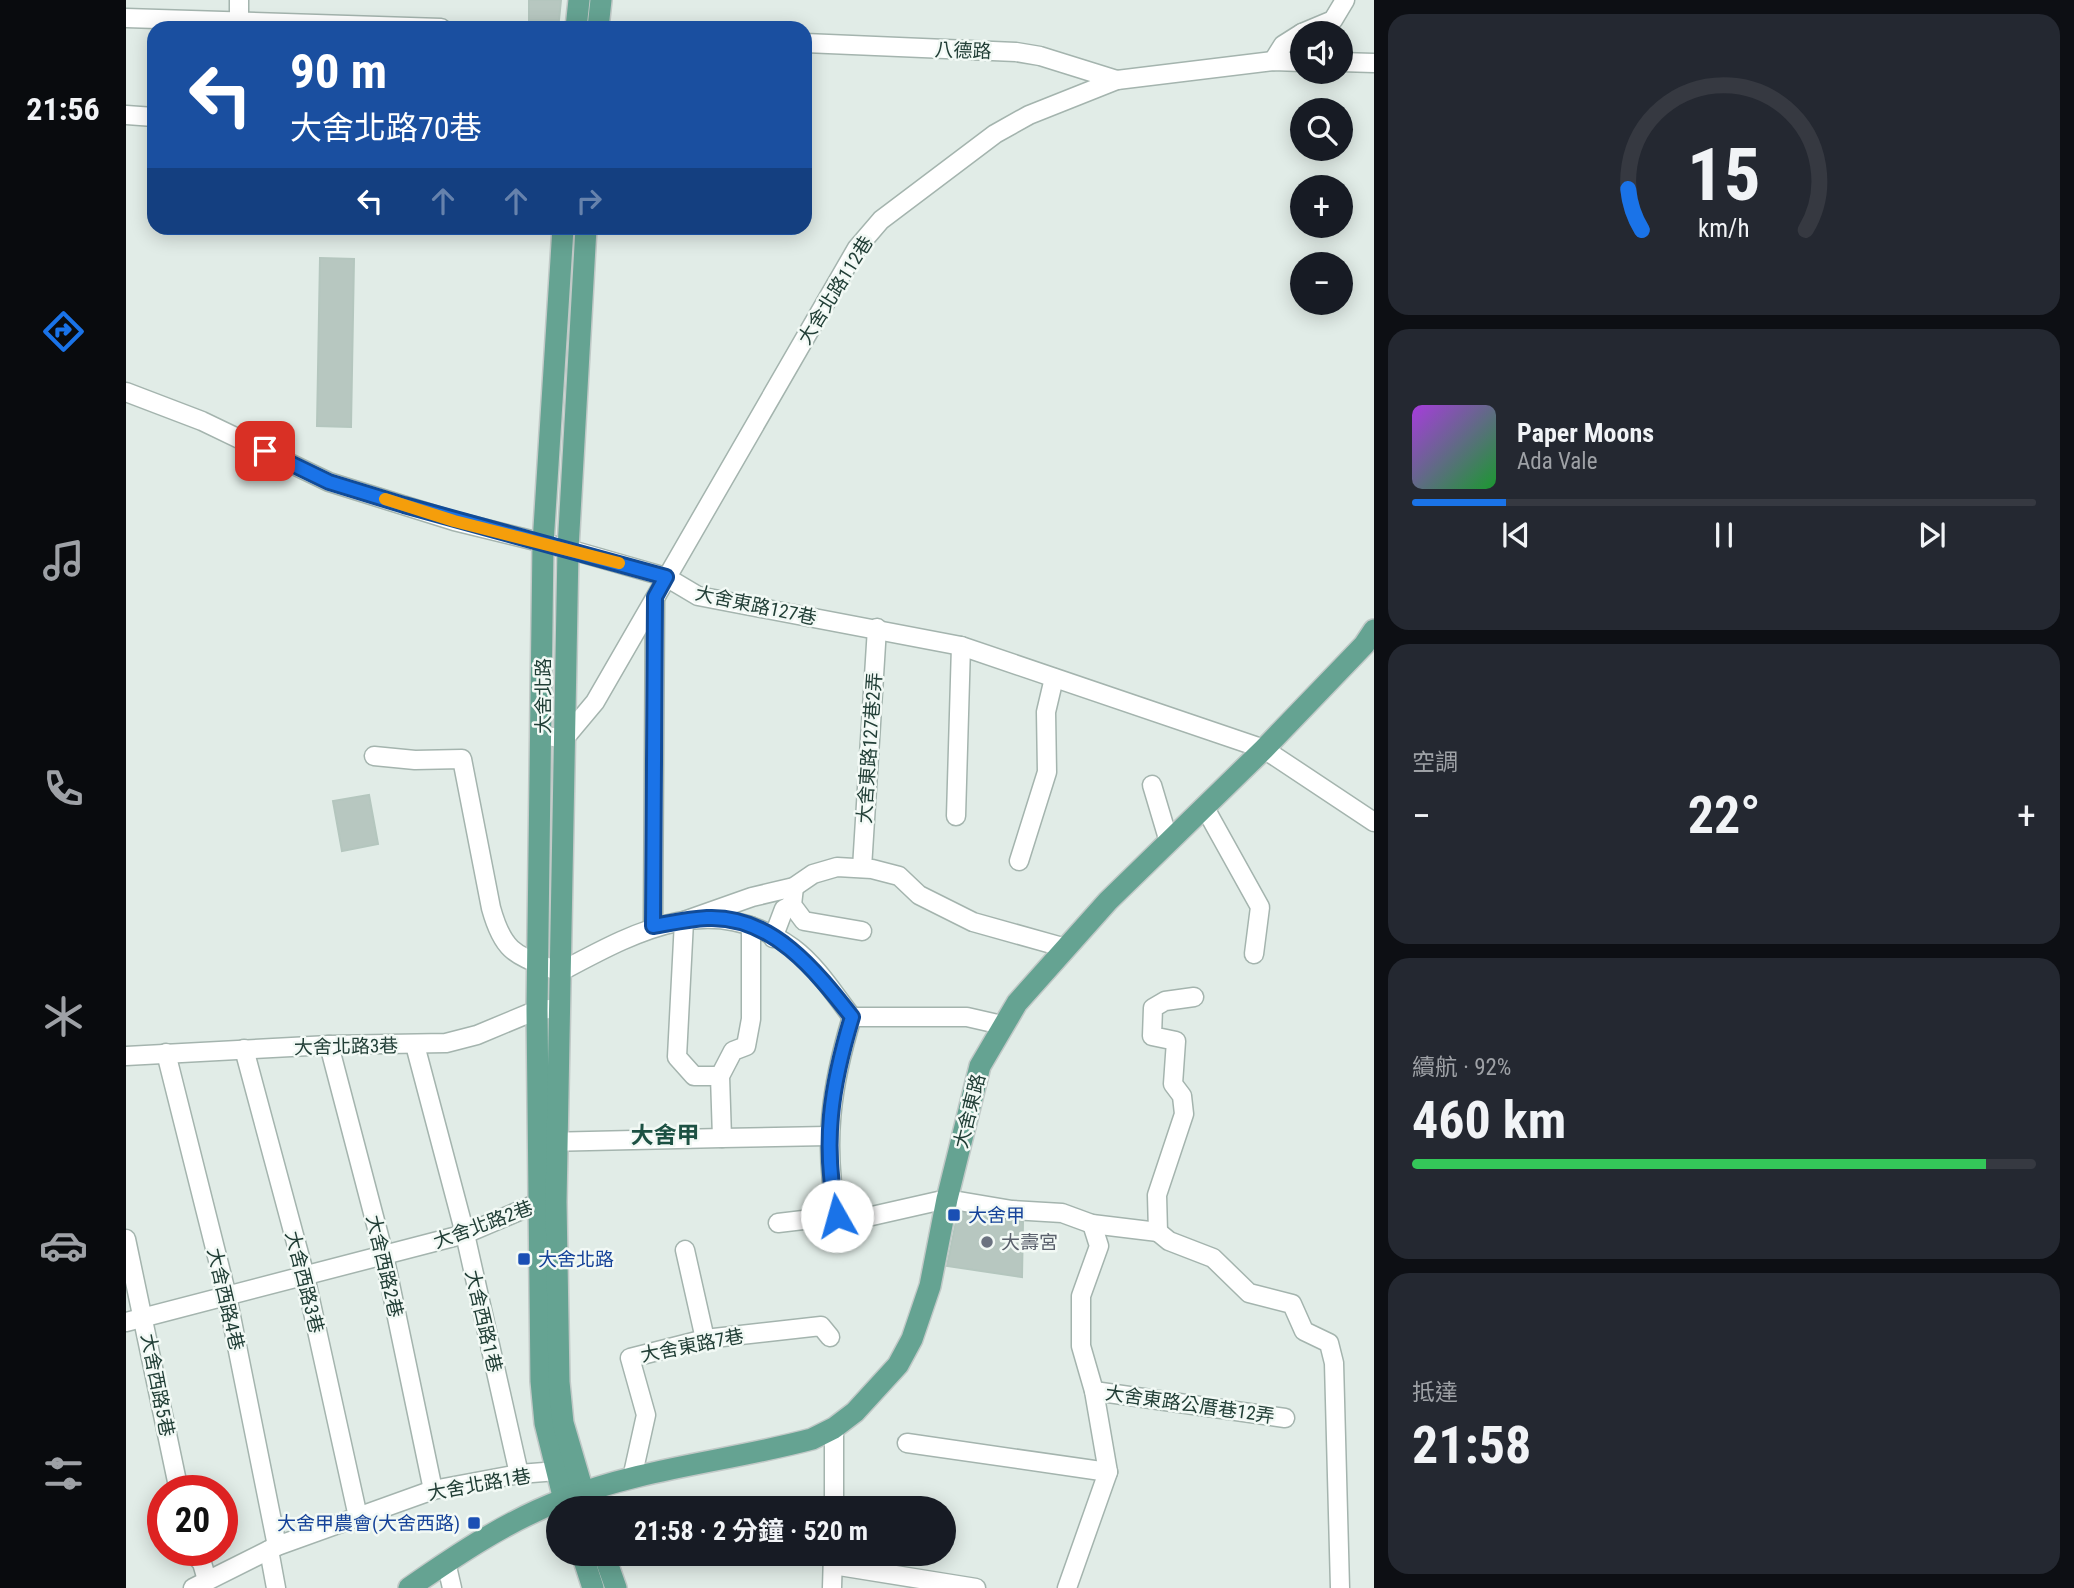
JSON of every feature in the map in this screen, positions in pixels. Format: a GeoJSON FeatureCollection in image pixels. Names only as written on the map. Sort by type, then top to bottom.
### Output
{"type":"FeatureCollection","features":[{"type":"Feature","properties":{"kind":"main road"},"geometry":{"type":"LineString","coordinates":[[577,21],[579,0]]}},
{"type":"Feature","properties":{"kind":"main road"},"geometry":{"type":"LineString","coordinates":[[599,21],[601,0]]}},
{"type":"Feature","properties":{"kind":"main road","name":"大舍北路"},"geometry":{"type":"LineString","coordinates":[[564,235],[556,546],[564,739],[560,1009],[548,1142],[547,1202],[565,1470],[573,1496]]}},
{"type":"Feature","properties":{"kind":"main road","name":"大舍北路"},"geometry":{"type":"LineString","coordinates":[[548,1142],[537,1010],[542,735],[556,546],[585,235]]}},
{"type":"Feature","properties":{"kind":"main road","name":"大舍東路"},"geometry":{"type":"LineString","coordinates":[[589,1496],[632,1478],[787,1446],[834,1428],[879,1387],[898,1365],[912,1339],[930,1286],[947,1199],[980,1066],[1002,1025],[1017,1003],[1108,901],[1264,750],[1364,645],[1374,630]]}},
{"type":"Feature","properties":{"kind":"main road","name":"大舍東路"},"geometry":{"type":"LineString","coordinates":[[409,1588],[510,1522],[546,1511]]}},
{"type":"Feature","properties":{"kind":"main road"},"geometry":{"type":"LineString","coordinates":[[586,1566],[593,1588]]}},
{"type":"Feature","properties":{"kind":"main road"},"geometry":{"type":"LineString","coordinates":[[608,1566],[616,1588]]}},
{"type":"Feature","properties":{"kind":"street"},"geometry":{"type":"LineString","coordinates":[[239,0],[249,21]]}},
{"type":"Feature","properties":{"kind":"street"},"geometry":{"type":"LineString","coordinates":[[1331,21],[1345,0]]}},
{"type":"Feature","properties":{"kind":"street"},"geometry":{"type":"LineString","coordinates":[[126,18],[188,21]]}},
{"type":"Feature","properties":{"kind":"street"},"geometry":{"type":"LineString","coordinates":[[1273,61],[1283,45],[1290,41]]}},
{"type":"Feature","properties":{"kind":"street","name":"八德路"},"geometry":{"type":"LineString","coordinates":[[812,43],[1016,52],[1040,56],[1117,80]]}},
{"type":"Feature","properties":{"kind":"street","name":"大舍北路112巷"},"geometry":{"type":"LineString","coordinates":[[564,739],[595,702],[857,248],[881,220],[995,134],[1030,115],[1117,80],[1290,61]]}},
{"type":"Feature","properties":{"kind":"street"},"geometry":{"type":"LineString","coordinates":[[1353,62],[1374,63]]}},
{"type":"Feature","properties":{"kind":"street"},"geometry":{"type":"LineString","coordinates":[[126,115],[147,116]]}},
{"type":"Feature","properties":{"kind":"street","name":"大舍東路127巷"},"geometry":{"type":"LineString","coordinates":[[126,392],[202,421],[329,482],[454,521],[666,577],[698,596],[961,646],[1264,750],[1374,822]]}},
{"type":"Feature","properties":{"kind":"street"},"geometry":{"type":"LineString","coordinates":[[653,926],[655,597]]}},
{"type":"Feature","properties":{"kind":"street","name":"大舍東路127巷2弄"},"geometry":{"type":"LineString","coordinates":[[862,869],[877,628]]}},
{"type":"Feature","properties":{"kind":"street"},"geometry":{"type":"LineString","coordinates":[[956,816],[961,646]]}},
{"type":"Feature","properties":{"kind":"street"},"geometry":{"type":"LineString","coordinates":[[1019,861],[1047,772],[1046,712],[1054,678]]}},
{"type":"Feature","properties":{"kind":"street"},"geometry":{"type":"LineString","coordinates":[[542,735],[564,739]]}},
{"type":"Feature","properties":{"kind":"street"},"geometry":{"type":"LineString","coordinates":[[374,756],[415,761],[462,759],[498,932],[504,944],[516,954],[560,972],[653,926],[726,919],[751,926],[793,948],[818,973],[852,1017]]}},
{"type":"Feature","properties":{"kind":"street"},"geometry":{"type":"LineString","coordinates":[[1152,785],[1169,842]]}},
{"type":"Feature","properties":{"kind":"street"},"geometry":{"type":"LineString","coordinates":[[1205,808],[1260,907],[1254,954]]}},
{"type":"Feature","properties":{"kind":"street"},"geometry":{"type":"LineString","coordinates":[[773,938],[784,909],[793,896],[813,874],[837,867],[884,870],[899,876],[919,895],[973,922],[1066,948]]}},
{"type":"Feature","properties":{"kind":"street"},"geometry":{"type":"LineString","coordinates":[[684,921],[729,904],[793,896]]}},
{"type":"Feature","properties":{"kind":"street"},"geometry":{"type":"LineString","coordinates":[[793,896],[804,920],[862,931]]}},
{"type":"Feature","properties":{"kind":"street"},"geometry":{"type":"LineString","coordinates":[[684,921],[677,1057],[694,1076],[720,1076]]}},
{"type":"Feature","properties":{"kind":"street"},"geometry":{"type":"LineString","coordinates":[[722,1138],[720,1076],[733,1051],[746,1046],[751,1019],[751,926]]}},
{"type":"Feature","properties":{"kind":"street"},"geometry":{"type":"LineString","coordinates":[[1157,1231],[1157,1195],[1184,1114],[1182,1096],[1173,1084],[1175,1041],[1152,1036],[1153,1008],[1165,1001],[1194,997]]}},
{"type":"Feature","properties":{"kind":"street","name":"大舍北路3巷"},"geometry":{"type":"LineString","coordinates":[[126,1056],[330,1045],[446,1043],[477,1035],[537,1010],[560,1009]]}},
{"type":"Feature","properties":{"kind":"street"},"geometry":{"type":"LineString","coordinates":[[852,1017],[967,1017],[1002,1025]]}},
{"type":"Feature","properties":{"kind":"street"},"geometry":{"type":"LineString","coordinates":[[852,1017],[838,1062],[828,1136],[837,1216],[841,1223],[947,1199],[1012,1210],[1062,1213],[1092,1224],[1157,1231],[1169,1241],[1213,1258],[1249,1293],[1292,1304],[1304,1331],[1329,1343],[1334,1363],[1340,1588]]}},
{"type":"Feature","properties":{"kind":"street","name":"大舍西路2巷"},"geometry":{"type":"LineString","coordinates":[[330,1045],[384,1255],[433,1489]]}},
{"type":"Feature","properties":{"kind":"street","name":"大舍西路1巷"},"geometry":{"type":"LineString","coordinates":[[415,1045],[464,1234],[519,1474]]}},
{"type":"Feature","properties":{"kind":"street","name":"大舍西路3巷"},"geometry":{"type":"LineString","coordinates":[[244,1049],[305,1276],[358,1517]]}},
{"type":"Feature","properties":{"kind":"street","name":"大舍西路4巷"},"geometry":{"type":"LineString","coordinates":[[166,1053],[227,1296],[273,1548],[276,1588]]}},
{"type":"Feature","properties":{"kind":"street"},"geometry":{"type":"LineString","coordinates":[[548,1142],[828,1136]]}},
{"type":"Feature","properties":{"kind":"street","name":"大舍北路2巷"},"geometry":{"type":"LineString","coordinates":[[126,1322],[464,1234],[547,1202]]}},
{"type":"Feature","properties":{"kind":"street"},"geometry":{"type":"LineString","coordinates":[[778,1223],[837,1216]]}},
{"type":"Feature","properties":{"kind":"street"},"geometry":{"type":"LineString","coordinates":[[1067,1588],[1108,1472],[1094,1391],[1081,1346],[1081,1296],[1100,1246],[1092,1224]]}},
{"type":"Feature","properties":{"kind":"street","name":"大舍西路5巷"},"geometry":{"type":"LineString","coordinates":[[126,1239],[145,1317],[176,1475]]}},
{"type":"Feature","properties":{"kind":"street"},"geometry":{"type":"LineString","coordinates":[[685,1250],[705,1339]]}},
{"type":"Feature","properties":{"kind":"street","name":"大舍東路7巷"},"geometry":{"type":"LineString","coordinates":[[632,1478],[646,1415],[629,1357],[705,1339],[821,1326],[830,1337]]}},
{"type":"Feature","properties":{"kind":"street","name":"大舍東路公厝巷12弄"},"geometry":{"type":"LineString","coordinates":[[1094,1391],[1285,1418]]}},
{"type":"Feature","properties":{"kind":"street"},"geometry":{"type":"LineString","coordinates":[[834,1428],[834,1496]]}},
{"type":"Feature","properties":{"kind":"street"},"geometry":{"type":"LineString","coordinates":[[907,1443],[1108,1472]]}},
{"type":"Feature","properties":{"kind":"street","name":"大舍北路1巷"},"geometry":{"type":"LineString","coordinates":[[200,1584],[273,1548],[433,1489],[519,1474],[565,1470]]}},
{"type":"Feature","properties":{"kind":"street"},"geometry":{"type":"LineString","coordinates":[[446,1562],[452,1588]]}},
{"type":"Feature","properties":{"kind":"street"},"geometry":{"type":"LineString","coordinates":[[200,1584],[201,1566]]}},
{"type":"Feature","properties":{"kind":"street"},"geometry":{"type":"LineString","coordinates":[[832,1588],[833,1566]]}},
{"type":"Feature","properties":{"kind":"street"},"geometry":{"type":"LineString","coordinates":[[868,1566],[976,1588]]}},
{"type":"Feature","properties":{"kind":"building"},"geometry":{"type":"Polygon","coordinates":[[[529,0],[561,0],[559,20],[529,20],[529,0]]]}},
{"type":"Feature","properties":{"kind":"building"},"geometry":{"type":"Polygon","coordinates":[[[320,258],[354,259],[351,427],[317,426],[320,258]]]}},
{"type":"Feature","properties":{"kind":"building"},"geometry":{"type":"Polygon","coordinates":[[[369,795],[378,844],[342,851],[333,801],[369,795]]]}},
{"type":"Feature","properties":{"kind":"building","name":"大壽宮"},"geometry":{"type":"Polygon","coordinates":[[[958,1212],[1023,1222],[1022,1277],[947,1266],[958,1212]]]}},
{"type":"Feature","properties":{"kind":"slow traffic"},"geometry":{"type":"LineString","coordinates":[[385,499],[454,521],[619,563]]}},
{"type":"Feature","properties":{"kind":"place","name":"大舍甲"},"geometry":{"type":"Point","coordinates":[954,1215]}},
{"type":"Feature","properties":{"kind":"place","name":"大壽宮"},"geometry":{"type":"Point","coordinates":[987,1242]}},
{"type":"Feature","properties":{"kind":"place","name":"大舍北路"},"geometry":{"type":"Point","coordinates":[524,1259]}},
{"type":"Feature","properties":{"kind":"place","name":"大舍甲農會(大舍西路)"},"geometry":{"type":"Point","coordinates":[474,1523]}},
{"type":"Feature","properties":{"kind":"district","name":"大舍甲"},"geometry":{"type":"Point","coordinates":[665,1135]}},
{"type":"Feature","properties":{"kind":"route"},"geometry":{"type":"LineString","coordinates":[[265,451],[329,482],[454,521],[568,548],[666,577],[655,597],[653,926],[707,918],[726,919],[751,926],[793,948],[818,973],[852,1017],[838,1062],[830,1106],[828,1136],[837,1216]]}}]}
